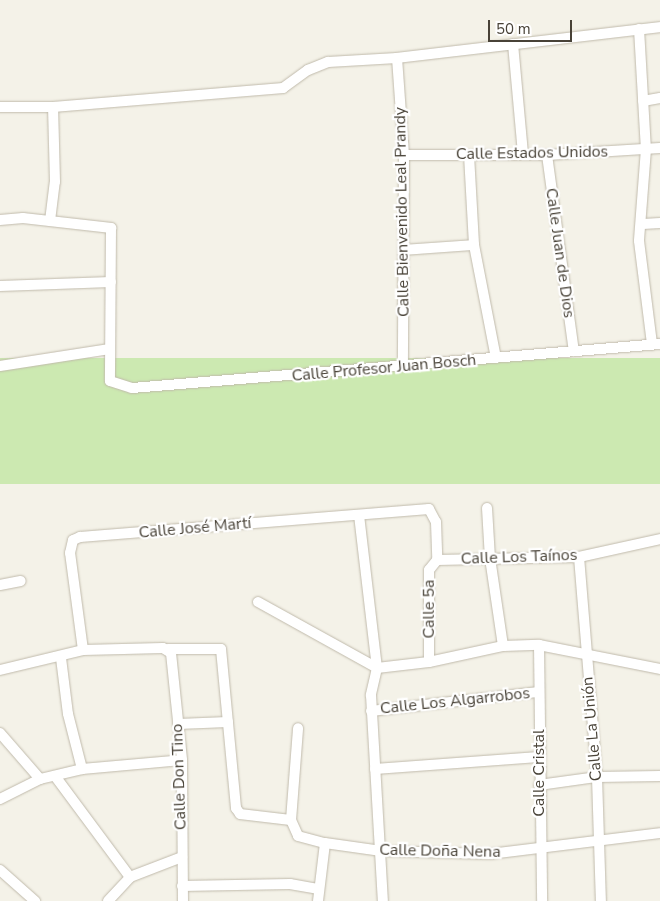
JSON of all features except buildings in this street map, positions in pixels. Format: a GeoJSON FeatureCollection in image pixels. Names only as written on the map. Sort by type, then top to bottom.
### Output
{"type":"FeatureCollection","features":[{"type":"Feature","properties":{"kind":"street"},"geometry":{"type":"LineString","coordinates":[[0,107],[54,107],[282,88],[308,70],[328,62],[397,58],[660,27]]}},
{"type":"Feature","properties":{"kind":"street"},"geometry":{"type":"LineString","coordinates":[[639,29],[646,149],[642,224],[639,241],[656,344]]}},
{"type":"Feature","properties":{"kind":"street"},"geometry":{"type":"LineString","coordinates":[[513,44],[523,154]]}},
{"type":"Feature","properties":{"kind":"street","name":"Calle Bienvenido Leal Prandy"},"geometry":{"type":"LineString","coordinates":[[397,58],[404,155],[403,366]]}},
{"type":"Feature","properties":{"kind":"street"},"geometry":{"type":"LineString","coordinates":[[643,101],[660,98]]}},
{"type":"Feature","properties":{"kind":"street"},"geometry":{"type":"LineString","coordinates":[[50,221],[55,182],[54,107]]}},
{"type":"Feature","properties":{"kind":"street","name":"Calle Estados Unidos"},"geometry":{"type":"LineString","coordinates":[[404,155],[547,155],[660,148]]}},
{"type":"Feature","properties":{"kind":"street"},"geometry":{"type":"LineString","coordinates":[[469,155],[474,246],[496,358]]}},
{"type":"Feature","properties":{"kind":"street","name":"Calle Juan de Dios"},"geometry":{"type":"LineString","coordinates":[[547,155],[574,351]]}},
{"type":"Feature","properties":{"kind":"street"},"geometry":{"type":"LineString","coordinates":[[0,220],[23,218],[111,228],[110,349],[0,366]]}},
{"type":"Feature","properties":{"kind":"street"},"geometry":{"type":"LineString","coordinates":[[642,224],[660,224]]}},
{"type":"Feature","properties":{"kind":"street"},"geometry":{"type":"LineString","coordinates":[[404,250],[474,246]]}},
{"type":"Feature","properties":{"kind":"street"},"geometry":{"type":"LineString","coordinates":[[0,286],[111,282]]}},
{"type":"Feature","properties":{"kind":"street","name":"Calle Profesor Juan Bosch"},"geometry":{"type":"LineString","coordinates":[[110,349],[110,380],[132,388],[656,344]]}},
{"type":"Feature","properties":{"kind":"street"},"geometry":{"type":"LineString","coordinates":[[487,508],[490,558],[503,646]]}},
{"type":"Feature","properties":{"kind":"street","name":"Calle José Martí"},"geometry":{"type":"LineString","coordinates":[[83,650],[70,553],[73,540],[429,509],[436,522],[437,560]]}},
{"type":"Feature","properties":{"kind":"street"},"geometry":{"type":"LineString","coordinates":[[359,515],[377,668],[370,694],[383,901]]}},
{"type":"Feature","properties":{"kind":"street","name":"Calle Los Taínos"},"geometry":{"type":"LineString","coordinates":[[437,560],[579,557],[660,539]]}},
{"type":"Feature","properties":{"kind":"street","name":"Calle La Unión"},"geometry":{"type":"LineString","coordinates":[[579,557],[596,777],[601,901]]}},
{"type":"Feature","properties":{"kind":"street","name":"Calle 5a"},"geometry":{"type":"LineString","coordinates":[[428,662],[428,570],[437,560]]}},
{"type":"Feature","properties":{"kind":"street"},"geometry":{"type":"LineString","coordinates":[[0,585],[21,582]]}},
{"type":"Feature","properties":{"kind":"street"},"geometry":{"type":"LineString","coordinates":[[258,602],[377,668],[428,662],[503,646],[539,645],[586,652],[610,661],[660,668]]}},
{"type":"Feature","properties":{"kind":"street","name":"Calle Cristal"},"geometry":{"type":"LineString","coordinates":[[539,645],[539,785],[542,901]]}},
{"type":"Feature","properties":{"kind":"street"},"geometry":{"type":"LineString","coordinates":[[0,670],[61,658],[83,650],[169,651],[221,649],[238,812],[291,820],[298,728]]}},
{"type":"Feature","properties":{"kind":"street","name":"Calle Don Tino"},"geometry":{"type":"LineString","coordinates":[[169,651],[182,760],[183,901]]}},
{"type":"Feature","properties":{"kind":"street"},"geometry":{"type":"LineString","coordinates":[[61,658],[68,714],[82,769]]}},
{"type":"Feature","properties":{"kind":"street","name":"Calle Los Algarrobos"},"geometry":{"type":"LineString","coordinates":[[372,711],[539,692]]}},
{"type":"Feature","properties":{"kind":"street"},"geometry":{"type":"LineString","coordinates":[[178,724],[228,722]]}},
{"type":"Feature","properties":{"kind":"street"},"geometry":{"type":"LineString","coordinates":[[0,733],[40,779]]}},
{"type":"Feature","properties":{"kind":"street"},"geometry":{"type":"LineString","coordinates":[[375,769],[539,757]]}},
{"type":"Feature","properties":{"kind":"street"},"geometry":{"type":"LineString","coordinates":[[0,799],[40,779],[82,769],[182,760]]}},
{"type":"Feature","properties":{"kind":"street"},"geometry":{"type":"LineString","coordinates":[[54,776],[130,877]]}},
{"type":"Feature","properties":{"kind":"street"},"geometry":{"type":"LineString","coordinates":[[539,785],[596,777],[660,776]]}},
{"type":"Feature","properties":{"kind":"street","name":"Calle Doña Nena"},"geometry":{"type":"LineString","coordinates":[[291,820],[298,836],[324,843],[381,851],[490,854],[660,833]]}},
{"type":"Feature","properties":{"kind":"street"},"geometry":{"type":"LineString","coordinates":[[318,901],[324,843]]}},
{"type":"Feature","properties":{"kind":"street"},"geometry":{"type":"LineString","coordinates":[[108,901],[130,877],[182,856]]}},
{"type":"Feature","properties":{"kind":"street"},"geometry":{"type":"LineString","coordinates":[[0,870],[35,901]]}},
{"type":"Feature","properties":{"kind":"street"},"geometry":{"type":"LineString","coordinates":[[182,886],[290,884],[318,890]]}},
{"type":"Feature","properties":{"kind":"green space"},"geometry":{"type":"Polygon","coordinates":[[[0,358],[660,358],[660,484],[0,484],[0,358]]]}}]}
